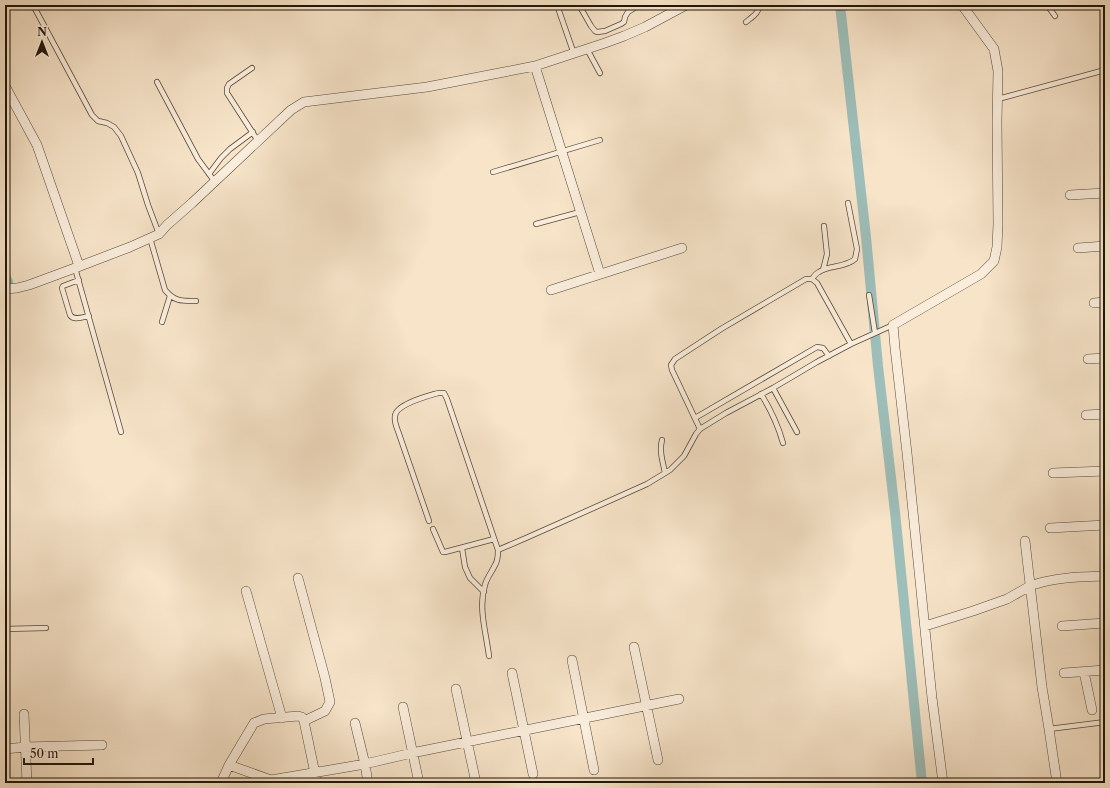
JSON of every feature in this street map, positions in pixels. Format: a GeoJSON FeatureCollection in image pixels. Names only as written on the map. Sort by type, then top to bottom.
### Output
{"type":"FeatureCollection","features":[{"type":"Feature","properties":{"kind":"street"},"geometry":{"type":"LineString","coordinates":[[5,289],[29,285],[159,234],[212,178],[258,141],[291,110],[304,102],[427,87],[535,66],[612,41],[645,27],[686,5]]}},
{"type":"Feature","properties":{"kind":"street"},"geometry":{"type":"LineString","coordinates":[[942,783],[932,698],[908,453],[895,348],[890,327],[981,274],[994,261],[998,247],[998,70],[994,49],[962,5]]}},
{"type":"Feature","properties":{"kind":"street"},"geometry":{"type":"LineString","coordinates":[[535,66],[600,274]]}},
{"type":"Feature","properties":{"kind":"street"},"geometry":{"type":"LineString","coordinates":[[5,86],[37,145],[77,267]]}},
{"type":"Feature","properties":{"kind":"street"},"geometry":{"type":"LineString","coordinates":[[1070,195],[1105,193]]}},
{"type":"Feature","properties":{"kind":"street"},"geometry":{"type":"LineString","coordinates":[[1078,248],[1105,246]]}},
{"type":"Feature","properties":{"kind":"street"},"geometry":{"type":"LineString","coordinates":[[551,290],[682,248]]}},
{"type":"Feature","properties":{"kind":"street"},"geometry":{"type":"LineString","coordinates":[[1094,303],[1105,302]]}},
{"type":"Feature","properties":{"kind":"street"},"geometry":{"type":"LineString","coordinates":[[1088,359],[1105,358]]}},
{"type":"Feature","properties":{"kind":"street"},"geometry":{"type":"LineString","coordinates":[[1086,415],[1105,414]]}},
{"type":"Feature","properties":{"kind":"street"},"geometry":{"type":"LineString","coordinates":[[1053,474],[1105,471]]}},
{"type":"Feature","properties":{"kind":"street"},"geometry":{"type":"LineString","coordinates":[[1050,528],[1105,526]]}},
{"type":"Feature","properties":{"kind":"street"},"geometry":{"type":"LineString","coordinates":[[1024,541],[1033,585],[1041,680],[1056,783]]}},
{"type":"Feature","properties":{"kind":"street"},"geometry":{"type":"LineString","coordinates":[[925,626],[980,609],[1007,599],[1033,585],[1050,580],[1105,576]]}},
{"type":"Feature","properties":{"kind":"street"},"geometry":{"type":"LineString","coordinates":[[298,578],[330,702],[325,711],[304,721]]}},
{"type":"Feature","properties":{"kind":"street"},"geometry":{"type":"LineString","coordinates":[[246,591],[282,718]]}},
{"type":"Feature","properties":{"kind":"street"},"geometry":{"type":"LineString","coordinates":[[1062,626],[1105,623]]}},
{"type":"Feature","properties":{"kind":"street"},"geometry":{"type":"LineString","coordinates":[[634,647],[658,760]]}},
{"type":"Feature","properties":{"kind":"street"},"geometry":{"type":"LineString","coordinates":[[572,660],[594,770]]}},
{"type":"Feature","properties":{"kind":"street"},"geometry":{"type":"LineString","coordinates":[[1064,673],[1105,670]]}},
{"type":"Feature","properties":{"kind":"street"},"geometry":{"type":"LineString","coordinates":[[1084,672],[1092,710]]}},
{"type":"Feature","properties":{"kind":"street"},"geometry":{"type":"LineString","coordinates":[[512,673],[533,774]]}},
{"type":"Feature","properties":{"kind":"street"},"geometry":{"type":"LineString","coordinates":[[456,689],[476,783]]}},
{"type":"Feature","properties":{"kind":"street"},"geometry":{"type":"LineString","coordinates":[[229,765],[271,782],[679,699]]}},
{"type":"Feature","properties":{"kind":"street"},"geometry":{"type":"LineString","coordinates":[[403,707],[418,783]]}},
{"type":"Feature","properties":{"kind":"street"},"geometry":{"type":"LineString","coordinates":[[24,714],[27,783]]}},
{"type":"Feature","properties":{"kind":"street"},"geometry":{"type":"LineString","coordinates":[[222,783],[229,765],[254,723],[264,719],[298,716],[302,717],[304,721],[318,783]]}},
{"type":"Feature","properties":{"kind":"street"},"geometry":{"type":"LineString","coordinates":[[355,723],[368,783]]}},
{"type":"Feature","properties":{"kind":"street"},"geometry":{"type":"LineString","coordinates":[[5,749],[102,745]]}},
{"type":"Feature","properties":{"kind":"lane"},"geometry":{"type":"LineString","coordinates":[[33,5],[92,115],[98,121],[114,127],[121,136],[138,173],[159,234]]}},
{"type":"Feature","properties":{"kind":"lane"},"geometry":{"type":"LineString","coordinates":[[557,5],[574,54]]}},
{"type":"Feature","properties":{"kind":"lane"},"geometry":{"type":"LineString","coordinates":[[579,5],[591,26],[597,32],[606,31],[624,22],[628,12],[637,5]]}},
{"type":"Feature","properties":{"kind":"lane"},"geometry":{"type":"LineString","coordinates":[[746,22],[755,15],[759,10],[760,5]]}},
{"type":"Feature","properties":{"kind":"lane"},"geometry":{"type":"LineString","coordinates":[[1047,5],[1055,16]]}},
{"type":"Feature","properties":{"kind":"lane"},"geometry":{"type":"LineString","coordinates":[[587,49],[600,73]]}},
{"type":"Feature","properties":{"kind":"lane"},"geometry":{"type":"LineString","coordinates":[[252,68],[229,84],[227,93],[258,141]]}},
{"type":"Feature","properties":{"kind":"lane"},"geometry":{"type":"LineString","coordinates":[[998,99],[1105,70]]}},
{"type":"Feature","properties":{"kind":"lane"},"geometry":{"type":"LineString","coordinates":[[157,82],[198,159],[212,178],[221,158],[230,149],[253,132]]}},
{"type":"Feature","properties":{"kind":"lane"},"geometry":{"type":"LineString","coordinates":[[493,172],[600,140]]}},
{"type":"Feature","properties":{"kind":"lane"},"geometry":{"type":"LineString","coordinates":[[812,279],[818,272],[851,263],[855,259],[857,249],[848,204]]}},
{"type":"Feature","properties":{"kind":"lane"},"geometry":{"type":"LineString","coordinates":[[536,224],[581,212]]}},
{"type":"Feature","properties":{"kind":"lane"},"geometry":{"type":"LineString","coordinates":[[823,270],[827,254],[824,226]]}},
{"type":"Feature","properties":{"kind":"lane"},"geometry":{"type":"LineString","coordinates":[[150,238],[165,290],[170,296],[182,301],[196,301]]}},
{"type":"Feature","properties":{"kind":"lane"},"geometry":{"type":"LineString","coordinates":[[77,267],[79,280],[121,432]]}},
{"type":"Feature","properties":{"kind":"lane"},"geometry":{"type":"LineString","coordinates":[[700,429],[672,370],[671,365],[675,358],[806,279],[812,279],[817,283],[851,344]]}},
{"type":"Feature","properties":{"kind":"lane"},"geometry":{"type":"LineString","coordinates":[[79,280],[63,286],[62,293],[72,317],[89,316]]}},
{"type":"Feature","properties":{"kind":"lane"},"geometry":{"type":"LineString","coordinates":[[869,295],[878,332]]}},
{"type":"Feature","properties":{"kind":"lane"},"geometry":{"type":"LineString","coordinates":[[162,322],[170,296]]}},
{"type":"Feature","properties":{"kind":"lane"},"geometry":{"type":"LineString","coordinates":[[498,550],[647,484],[670,470],[684,456],[700,429],[851,344],[890,327]]}},
{"type":"Feature","properties":{"kind":"lane"},"geometry":{"type":"LineString","coordinates":[[695,418],[817,347],[823,348],[829,356]]}},
{"type":"Feature","properties":{"kind":"lane"},"geometry":{"type":"LineString","coordinates":[[773,388],[797,432]]}},
{"type":"Feature","properties":{"kind":"lane"},"geometry":{"type":"LineString","coordinates":[[429,521],[395,422],[395,416],[396,411],[402,406],[438,393],[444,393],[498,550],[495,566],[489,574],[485,584],[481,605],[489,656]]}},
{"type":"Feature","properties":{"kind":"lane"},"geometry":{"type":"LineString","coordinates":[[761,394],[778,427],[783,443]]}},
{"type":"Feature","properties":{"kind":"lane"},"geometry":{"type":"LineString","coordinates":[[662,440],[661,455],[665,473]]}},
{"type":"Feature","properties":{"kind":"lane"},"geometry":{"type":"LineString","coordinates":[[433,529],[443,552],[454,551],[494,539]]}},
{"type":"Feature","properties":{"kind":"lane"},"geometry":{"type":"LineString","coordinates":[[462,548],[470,578],[484,592]]}},
{"type":"Feature","properties":{"kind":"lane"},"geometry":{"type":"LineString","coordinates":[[5,629],[46,628]]}},
{"type":"Feature","properties":{"kind":"lane"},"geometry":{"type":"LineString","coordinates":[[1049,729],[1105,722]]}},
{"type":"Feature","properties":{"kind":"waterway"},"geometry":{"type":"LineString","coordinates":[[840,5],[895,512],[922,783]]}},
{"type":"Feature","properties":{"kind":"waterway"},"geometry":{"type":"LineString","coordinates":[[5,275],[8,282]]}}]}
